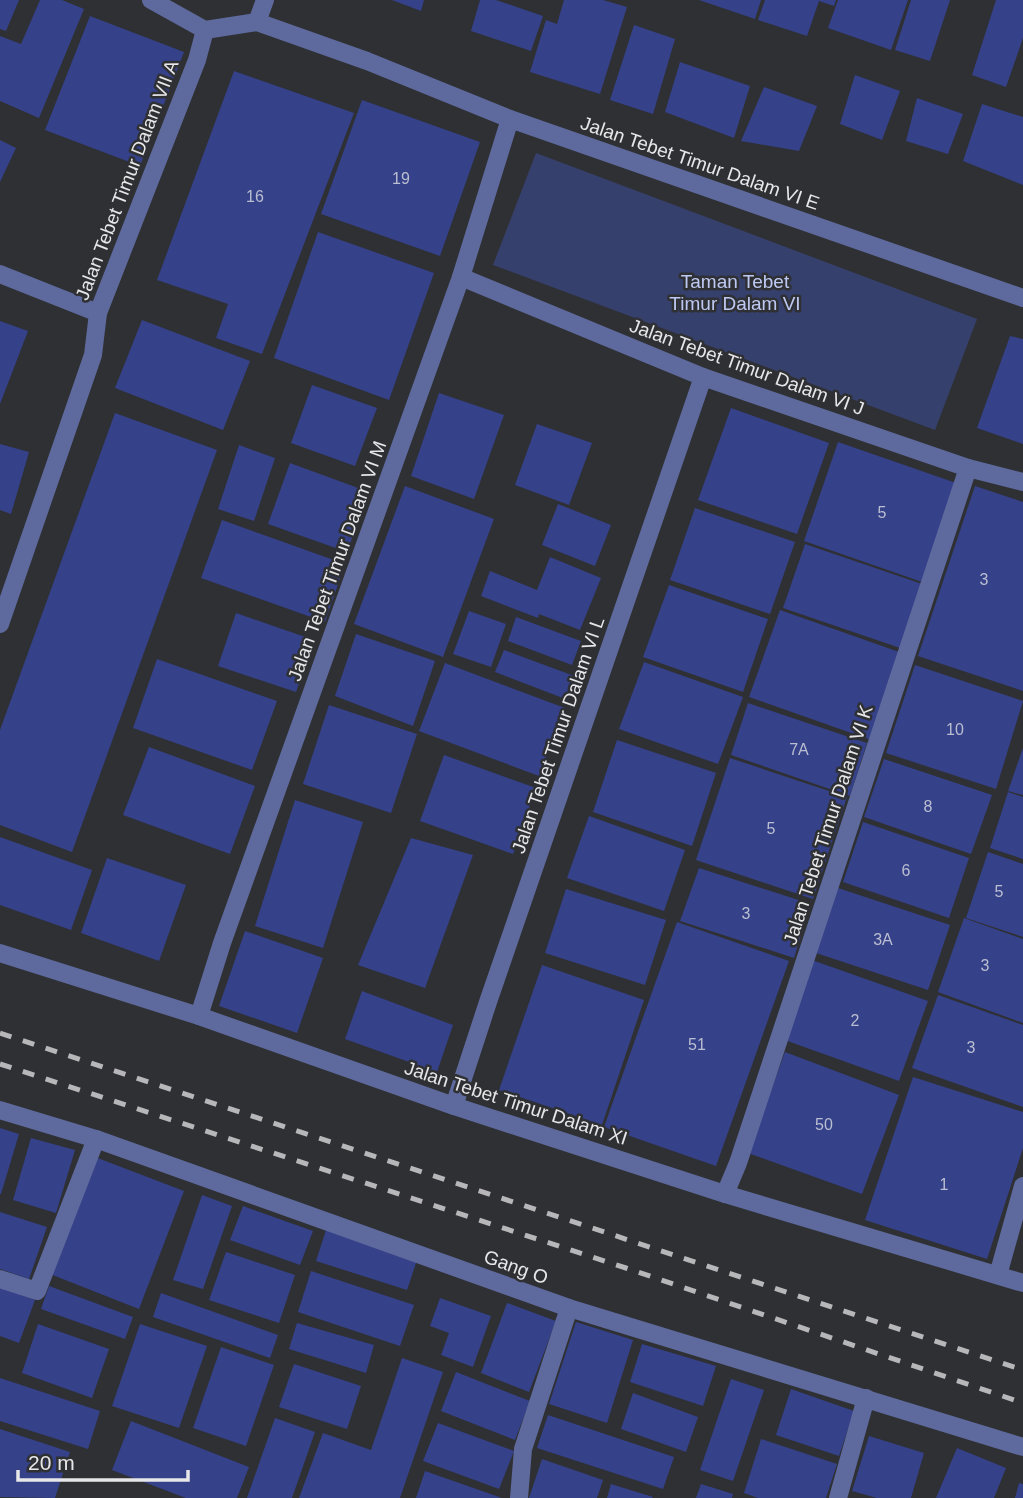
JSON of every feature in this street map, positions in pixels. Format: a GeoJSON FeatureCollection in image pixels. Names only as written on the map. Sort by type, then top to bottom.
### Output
{"type":"FeatureCollection","features":[{"type":"Feature","properties":{"kind":"street"},"geometry":{"type":"LineString","coordinates":[[151,0],[205,30],[257,22],[265,0]]}},
{"type":"Feature","properties":{"kind":"street","name":"Jalan Tebet Timur Dalam VI E"},"geometry":{"type":"LineString","coordinates":[[257,22],[367,61],[510,119],[1023,298]]}},
{"type":"Feature","properties":{"kind":"street","name":"Jalan Tebet Timur Dalam VII A"},"geometry":{"type":"LineString","coordinates":[[0,624],[93,355],[97,313],[197,60],[205,30]]}},
{"type":"Feature","properties":{"kind":"street","name":"Jalan Tebet Timur Dalam VI M"},"geometry":{"type":"LineString","coordinates":[[199,1016],[222,943],[461,277],[510,119]]}},
{"type":"Feature","properties":{"kind":"street"},"geometry":{"type":"LineString","coordinates":[[0,274],[97,313]]}},
{"type":"Feature","properties":{"kind":"street","name":"Jalan Tebet Timur Dalam VI J"},"geometry":{"type":"LineString","coordinates":[[461,277],[703,377],[968,468],[1023,482]]}},
{"type":"Feature","properties":{"kind":"street","name":"Jalan Tebet Timur Dalam VI L"},"geometry":{"type":"LineString","coordinates":[[454,1106],[703,377]]}},
{"type":"Feature","properties":{"kind":"street","name":"Jalan Tebet Timur Dalam VI K"},"geometry":{"type":"LineString","coordinates":[[725,1194],[738,1163],[968,468]]}},
{"type":"Feature","properties":{"kind":"street","name":"Jalan Tebet Timur Dalam XI"},"geometry":{"type":"LineString","coordinates":[[0,953],[199,1016],[454,1106],[725,1194],[1023,1283]]}},
{"type":"Feature","properties":{"kind":"street","name":"Gang O"},"geometry":{"type":"LineString","coordinates":[[0,1110],[96,1139],[569,1308],[1023,1447]]}},
{"type":"Feature","properties":{"kind":"street"},"geometry":{"type":"LineString","coordinates":[[0,1279],[37,1292],[96,1139]]}},
{"type":"Feature","properties":{"kind":"street"},"geometry":{"type":"LineString","coordinates":[[998,1275],[1023,1186]]}},
{"type":"Feature","properties":{"kind":"street"},"geometry":{"type":"LineString","coordinates":[[519,1498],[523,1449],[569,1308]]}},
{"type":"Feature","properties":{"kind":"street"},"geometry":{"type":"LineString","coordinates":[[838,1498],[866,1398]]}},
{"type":"Feature","properties":{"kind":"green space","name":"Taman Tebet Timur Dalam VI"},"geometry":{"type":"Polygon","coordinates":[[[536,153],[977,319],[935,430],[493,265],[536,153]]]}},
{"type":"Feature","properties":{"kind":"building"},"geometry":{"type":"Polygon","coordinates":[[[0,0],[19,0],[6,31],[0,29],[0,0]]]}},
{"type":"Feature","properties":{"kind":"building"},"geometry":{"type":"Polygon","coordinates":[[[40,0],[62,0],[84,9],[39,118],[0,101],[0,36],[21,44],[40,0]]]}},
{"type":"Feature","properties":{"kind":"building"},"geometry":{"type":"Polygon","coordinates":[[[392,0],[424,0],[421,11],[392,0]]]}},
{"type":"Feature","properties":{"kind":"building"},"geometry":{"type":"Polygon","coordinates":[[[480,0],[496,0],[543,16],[531,51],[471,31],[480,0]]]}},
{"type":"Feature","properties":{"kind":"building"},"geometry":{"type":"Polygon","coordinates":[[[564,0],[603,0],[627,7],[600,94],[530,72],[546,20],[557,24],[564,0]]]}},
{"type":"Feature","properties":{"kind":"building"},"geometry":{"type":"Polygon","coordinates":[[[699,0],[761,0],[755,19],[699,0]]]}},
{"type":"Feature","properties":{"kind":"building"},"geometry":{"type":"Polygon","coordinates":[[[765,0],[836,0],[834,6],[819,1],[807,36],[758,20],[765,0]]]}},
{"type":"Feature","properties":{"kind":"building"},"geometry":{"type":"Polygon","coordinates":[[[838,0],[908,0],[891,50],[828,28],[838,0]]]}},
{"type":"Feature","properties":{"kind":"building"},"geometry":{"type":"Polygon","coordinates":[[[911,0],[950,0],[930,61],[895,50],[911,0]]]}},
{"type":"Feature","properties":{"kind":"building"},"geometry":{"type":"Polygon","coordinates":[[[996,0],[1023,0],[1023,38],[1006,87],[972,75],[996,0]]]}},
{"type":"Feature","properties":{"kind":"building"},"geometry":{"type":"Polygon","coordinates":[[[90,16],[184,52],[140,166],[45,130],[90,16]]]}},
{"type":"Feature","properties":{"kind":"building"},"geometry":{"type":"Polygon","coordinates":[[[634,25],[675,39],[653,114],[610,100],[634,25]]]}},
{"type":"Feature","properties":{"kind":"building"},"geometry":{"type":"Polygon","coordinates":[[[680,62],[750,86],[734,138],[665,112],[680,62]]]}},
{"type":"Feature","properties":{"kind":"building"},"geometry":{"type":"Polygon","coordinates":[[[234,71],[354,113],[262,354],[216,338],[228,304],[157,280],[234,71]]]}},
{"type":"Feature","properties":{"kind":"building"},"geometry":{"type":"Polygon","coordinates":[[[855,75],[900,91],[882,140],[840,124],[855,75]]]}},
{"type":"Feature","properties":{"kind":"building"},"geometry":{"type":"Polygon","coordinates":[[[764,87],[817,106],[799,151],[741,141],[764,87]]]}},
{"type":"Feature","properties":{"kind":"building"},"geometry":{"type":"Polygon","coordinates":[[[917,98],[963,114],[948,154],[906,141],[917,98]]]}},
{"type":"Feature","properties":{"kind":"building"},"geometry":{"type":"Polygon","coordinates":[[[362,100],[480,142],[440,256],[321,214],[362,100]]]}},
{"type":"Feature","properties":{"kind":"building"},"geometry":{"type":"Polygon","coordinates":[[[982,104],[1023,117],[1023,185],[963,161],[982,104]]]}},
{"type":"Feature","properties":{"kind":"building"},"geometry":{"type":"Polygon","coordinates":[[[0,140],[16,148],[0,182],[0,140]]]}},
{"type":"Feature","properties":{"kind":"building"},"geometry":{"type":"Polygon","coordinates":[[[318,232],[434,273],[389,400],[274,358],[318,232]]]}},
{"type":"Feature","properties":{"kind":"building"},"geometry":{"type":"Polygon","coordinates":[[[142,320],[250,361],[223,430],[115,388],[142,320]]]}},
{"type":"Feature","properties":{"kind":"building"},"geometry":{"type":"Polygon","coordinates":[[[0,321],[28,331],[0,404],[0,321]]]}},
{"type":"Feature","properties":{"kind":"building"},"geometry":{"type":"Polygon","coordinates":[[[1010,336],[1023,339],[1023,444],[977,428],[1010,336]]]}},
{"type":"Feature","properties":{"kind":"building"},"geometry":{"type":"Polygon","coordinates":[[[312,385],[377,408],[355,466],[291,443],[312,385]]]}},
{"type":"Feature","properties":{"kind":"building"},"geometry":{"type":"Polygon","coordinates":[[[439,393],[504,415],[474,499],[411,476],[439,393]]]}},
{"type":"Feature","properties":{"kind":"building"},"geometry":{"type":"Polygon","coordinates":[[[731,408],[829,443],[797,534],[698,500],[731,408]]]}},
{"type":"Feature","properties":{"kind":"building"},"geometry":{"type":"Polygon","coordinates":[[[115,413],[217,450],[72,852],[0,825],[0,730],[115,413]]]}},
{"type":"Feature","properties":{"kind":"building"},"geometry":{"type":"Polygon","coordinates":[[[537,424],[592,443],[569,505],[515,485],[537,424]]]}},
{"type":"Feature","properties":{"kind":"building"},"geometry":{"type":"Polygon","coordinates":[[[838,442],[959,484],[925,583],[804,541],[838,442]]]}},
{"type":"Feature","properties":{"kind":"building"},"geometry":{"type":"Polygon","coordinates":[[[0,444],[29,452],[11,514],[0,510],[0,444]]]}},
{"type":"Feature","properties":{"kind":"building"},"geometry":{"type":"Polygon","coordinates":[[[239,445],[275,458],[254,521],[218,509],[239,445]]]}},
{"type":"Feature","properties":{"kind":"building"},"geometry":{"type":"Polygon","coordinates":[[[290,463],[369,492],[347,552],[268,524],[290,463]]]}},
{"type":"Feature","properties":{"kind":"building"},"geometry":{"type":"Polygon","coordinates":[[[405,486],[494,519],[443,657],[354,624],[405,486]]]}},
{"type":"Feature","properties":{"kind":"building"},"geometry":{"type":"Polygon","coordinates":[[[975,486],[1023,502],[1023,691],[918,656],[975,486]]]}},
{"type":"Feature","properties":{"kind":"building"},"geometry":{"type":"Polygon","coordinates":[[[558,504],[611,525],[595,566],[542,545],[558,504]]]}},
{"type":"Feature","properties":{"kind":"building"},"geometry":{"type":"Polygon","coordinates":[[[695,508],[795,542],[770,614],[670,580],[695,508]]]}},
{"type":"Feature","properties":{"kind":"building"},"geometry":{"type":"Polygon","coordinates":[[[222,520],[345,564],[325,622],[201,578],[222,520]]]}},
{"type":"Feature","properties":{"kind":"building"},"geometry":{"type":"Polygon","coordinates":[[[805,544],[925,585],[903,649],[783,608],[805,544]]]}},
{"type":"Feature","properties":{"kind":"building"},"geometry":{"type":"Polygon","coordinates":[[[550,557],[601,578],[580,630],[539,614],[538,618],[481,596],[490,571],[537,590],[550,557]]]}},
{"type":"Feature","properties":{"kind":"building"},"geometry":{"type":"Polygon","coordinates":[[[669,585],[768,619],[743,692],[643,657],[669,585]]]}},
{"type":"Feature","properties":{"kind":"building"},"geometry":{"type":"Polygon","coordinates":[[[780,610],[902,653],[871,740],[749,697],[780,610]]]}},
{"type":"Feature","properties":{"kind":"building"},"geometry":{"type":"Polygon","coordinates":[[[469,611],[506,624],[491,667],[453,654],[469,611]]]}},
{"type":"Feature","properties":{"kind":"building"},"geometry":{"type":"Polygon","coordinates":[[[236,613],[314,640],[296,692],[218,666],[236,613]]]}},
{"type":"Feature","properties":{"kind":"building"},"geometry":{"type":"Polygon","coordinates":[[[516,617],[581,641],[572,665],[508,641],[516,617]]]}},
{"type":"Feature","properties":{"kind":"building"},"geometry":{"type":"Polygon","coordinates":[[[356,634],[435,661],[413,726],[335,696],[356,634]]]}},
{"type":"Feature","properties":{"kind":"building"},"geometry":{"type":"Polygon","coordinates":[[[504,650],[577,677],[568,700],[495,672],[504,650]]]}},
{"type":"Feature","properties":{"kind":"building"},"geometry":{"type":"Polygon","coordinates":[[[157,659],[277,701],[252,770],[133,728],[157,659]]]}},
{"type":"Feature","properties":{"kind":"building"},"geometry":{"type":"Polygon","coordinates":[[[644,662],[743,697],[718,764],[619,729],[644,662]]]}},
{"type":"Feature","properties":{"kind":"building"},"geometry":{"type":"Polygon","coordinates":[[[445,663],[565,708],[539,776],[419,731],[445,663]]]}},
{"type":"Feature","properties":{"kind":"building"},"geometry":{"type":"Polygon","coordinates":[[[915,665],[1023,701],[996,789],[886,753],[915,665]]]}},
{"type":"Feature","properties":{"kind":"building"},"geometry":{"type":"Polygon","coordinates":[[[748,703],[867,743],[850,796],[731,755],[748,703]]]}},
{"type":"Feature","properties":{"kind":"building"},"geometry":{"type":"Polygon","coordinates":[[[329,705],[417,734],[391,813],[303,784],[329,705]]]}},
{"type":"Feature","properties":{"kind":"building"},"geometry":{"type":"Polygon","coordinates":[[[617,740],[716,773],[692,846],[593,812],[617,740]]]}},
{"type":"Feature","properties":{"kind":"building"},"geometry":{"type":"Polygon","coordinates":[[[149,747],[255,786],[230,854],[123,815],[149,747]]]}},
{"type":"Feature","properties":{"kind":"building"},"geometry":{"type":"Polygon","coordinates":[[[1023,748],[1023,795],[1008,791],[1023,748]]]}},
{"type":"Feature","properties":{"kind":"building"},"geometry":{"type":"Polygon","coordinates":[[[444,755],[536,788],[513,854],[420,821],[444,755]]]}},
{"type":"Feature","properties":{"kind":"building"},"geometry":{"type":"Polygon","coordinates":[[[730,758],[847,797],[813,899],[696,860],[730,758]]]}},
{"type":"Feature","properties":{"kind":"building"},"geometry":{"type":"Polygon","coordinates":[[[884,759],[992,795],[971,854],[864,817],[884,759]]]}},
{"type":"Feature","properties":{"kind":"building"},"geometry":{"type":"Polygon","coordinates":[[[1008,792],[1023,797],[1023,859],[990,848],[1008,792]]]}},
{"type":"Feature","properties":{"kind":"building"},"geometry":{"type":"Polygon","coordinates":[[[295,800],[363,822],[323,948],[255,926],[295,800]]]}},
{"type":"Feature","properties":{"kind":"building"},"geometry":{"type":"Polygon","coordinates":[[[589,816],[685,850],[664,911],[567,878],[589,816]]]}},
{"type":"Feature","properties":{"kind":"building"},"geometry":{"type":"Polygon","coordinates":[[[863,822],[969,858],[949,918],[843,882],[863,822]]]}},
{"type":"Feature","properties":{"kind":"building"},"geometry":{"type":"Polygon","coordinates":[[[0,837],[92,870],[71,930],[0,905],[0,837]]]}},
{"type":"Feature","properties":{"kind":"building"},"geometry":{"type":"Polygon","coordinates":[[[411,838],[473,855],[425,988],[358,965],[411,838]]]}},
{"type":"Feature","properties":{"kind":"building"},"geometry":{"type":"Polygon","coordinates":[[[988,852],[1023,864],[1023,937],[966,918],[988,852]]]}},
{"type":"Feature","properties":{"kind":"building"},"geometry":{"type":"Polygon","coordinates":[[[107,858],[186,885],[159,961],[81,933],[107,858]]]}},
{"type":"Feature","properties":{"kind":"building"},"geometry":{"type":"Polygon","coordinates":[[[699,868],[811,904],[794,958],[680,921],[699,868]]]}},
{"type":"Feature","properties":{"kind":"building"},"geometry":{"type":"Polygon","coordinates":[[[838,888],[950,925],[928,990],[816,953],[838,888]]]}},
{"type":"Feature","properties":{"kind":"building"},"geometry":{"type":"Polygon","coordinates":[[[566,889],[666,920],[645,985],[545,953],[566,889]]]}},
{"type":"Feature","properties":{"kind":"building"},"geometry":{"type":"Polygon","coordinates":[[[964,918],[1023,939],[1023,1023],[938,992],[964,918]]]}},
{"type":"Feature","properties":{"kind":"building"},"geometry":{"type":"Polygon","coordinates":[[[677,922],[789,961],[716,1166],[604,1127],[677,922]]]}},
{"type":"Feature","properties":{"kind":"building"},"geometry":{"type":"Polygon","coordinates":[[[245,931],[323,958],[297,1033],[219,1006],[245,931]]]}},
{"type":"Feature","properties":{"kind":"building"},"geometry":{"type":"Polygon","coordinates":[[[809,959],[928,1001],[899,1081],[782,1039],[809,959]]]}},
{"type":"Feature","properties":{"kind":"building"},"geometry":{"type":"Polygon","coordinates":[[[542,965],[644,1000],[602,1125],[499,1090],[542,965]]]}},
{"type":"Feature","properties":{"kind":"building"},"geometry":{"type":"Polygon","coordinates":[[[362,991],[453,1025],[437,1072],[345,1039],[362,991]]]}},
{"type":"Feature","properties":{"kind":"building"},"geometry":{"type":"Polygon","coordinates":[[[938,995],[1023,1025],[1023,1107],[912,1068],[938,995]]]}},
{"type":"Feature","properties":{"kind":"building"},"geometry":{"type":"Polygon","coordinates":[[[785,1052],[899,1095],[862,1194],[748,1153],[785,1052]]]}},
{"type":"Feature","properties":{"kind":"building"},"geometry":{"type":"Polygon","coordinates":[[[913,1077],[1023,1112],[1023,1148],[987,1259],[865,1220],[913,1077]]]}},
{"type":"Feature","properties":{"kind":"building"},"geometry":{"type":"Polygon","coordinates":[[[0,1128],[19,1134],[1,1194],[0,1194],[0,1128]]]}},
{"type":"Feature","properties":{"kind":"building"},"geometry":{"type":"Polygon","coordinates":[[[31,1138],[75,1150],[56,1213],[13,1200],[31,1138]]]}},
{"type":"Feature","properties":{"kind":"building"},"geometry":{"type":"Polygon","coordinates":[[[95,1157],[184,1191],[139,1309],[50,1274],[95,1157]]]}},
{"type":"Feature","properties":{"kind":"building"},"geometry":{"type":"Polygon","coordinates":[[[202,1195],[232,1206],[203,1289],[173,1280],[202,1195]]]}},
{"type":"Feature","properties":{"kind":"building"},"geometry":{"type":"Polygon","coordinates":[[[243,1206],[313,1231],[300,1265],[230,1240],[243,1206]]]}},
{"type":"Feature","properties":{"kind":"building"},"geometry":{"type":"Polygon","coordinates":[[[0,1212],[47,1227],[29,1279],[0,1269],[0,1212]]]}},
{"type":"Feature","properties":{"kind":"building"},"geometry":{"type":"Polygon","coordinates":[[[327,1227],[418,1257],[407,1290],[316,1261],[327,1227]]]}},
{"type":"Feature","properties":{"kind":"building"},"geometry":{"type":"Polygon","coordinates":[[[226,1252],[295,1275],[279,1323],[209,1300],[226,1252]]]}},
{"type":"Feature","properties":{"kind":"building"},"geometry":{"type":"Polygon","coordinates":[[[311,1271],[414,1305],[400,1346],[298,1312],[311,1271]]]}},
{"type":"Feature","properties":{"kind":"building"},"geometry":{"type":"Polygon","coordinates":[[[49,1286],[133,1317],[125,1339],[41,1309],[49,1286]]]}},
{"type":"Feature","properties":{"kind":"building"},"geometry":{"type":"Polygon","coordinates":[[[0,1287],[35,1300],[19,1343],[0,1336],[0,1287]]]}},
{"type":"Feature","properties":{"kind":"building"},"geometry":{"type":"Polygon","coordinates":[[[161,1293],[278,1335],[270,1358],[153,1317],[161,1293]]]}},
{"type":"Feature","properties":{"kind":"building"},"geometry":{"type":"Polygon","coordinates":[[[440,1298],[491,1316],[473,1367],[441,1355],[449,1333],[430,1326],[440,1298]]]}},
{"type":"Feature","properties":{"kind":"building"},"geometry":{"type":"Polygon","coordinates":[[[507,1303],[556,1321],[529,1392],[481,1373],[507,1303]]]}},
{"type":"Feature","properties":{"kind":"building"},"geometry":{"type":"Polygon","coordinates":[[[576,1322],[633,1340],[607,1423],[549,1404],[576,1322]]]}},
{"type":"Feature","properties":{"kind":"building"},"geometry":{"type":"Polygon","coordinates":[[[297,1323],[374,1345],[366,1373],[289,1349],[297,1323]]]}},
{"type":"Feature","properties":{"kind":"building"},"geometry":{"type":"Polygon","coordinates":[[[38,1324],[109,1349],[92,1398],[22,1373],[38,1324]]]}},
{"type":"Feature","properties":{"kind":"building"},"geometry":{"type":"Polygon","coordinates":[[[140,1324],[207,1346],[179,1428],[112,1406],[140,1324]]]}},
{"type":"Feature","properties":{"kind":"building"},"geometry":{"type":"Polygon","coordinates":[[[642,1344],[716,1366],[703,1406],[630,1382],[642,1344]]]}},
{"type":"Feature","properties":{"kind":"building"},"geometry":{"type":"Polygon","coordinates":[[[221,1347],[274,1365],[246,1446],[193,1428],[221,1347]]]}},
{"type":"Feature","properties":{"kind":"building"},"geometry":{"type":"Polygon","coordinates":[[[402,1358],[443,1372],[400,1498],[299,1498],[323,1433],[371,1450],[402,1358]]]}},
{"type":"Feature","properties":{"kind":"building"},"geometry":{"type":"Polygon","coordinates":[[[294,1364],[361,1386],[347,1429],[279,1407],[294,1364]]]}},
{"type":"Feature","properties":{"kind":"building"},"geometry":{"type":"Polygon","coordinates":[[[456,1372],[530,1401],[515,1440],[441,1411],[456,1372]]]}},
{"type":"Feature","properties":{"kind":"building"},"geometry":{"type":"Polygon","coordinates":[[[0,1378],[100,1411],[88,1449],[0,1421],[0,1378]]]}},
{"type":"Feature","properties":{"kind":"building"},"geometry":{"type":"Polygon","coordinates":[[[731,1379],[764,1390],[733,1481],[700,1470],[731,1379]]]}},
{"type":"Feature","properties":{"kind":"building"},"geometry":{"type":"Polygon","coordinates":[[[791,1389],[854,1411],[839,1456],[776,1435],[791,1389]]]}},
{"type":"Feature","properties":{"kind":"building"},"geometry":{"type":"Polygon","coordinates":[[[633,1393],[698,1417],[686,1452],[621,1429],[633,1393]]]}},
{"type":"Feature","properties":{"kind":"building"},"geometry":{"type":"Polygon","coordinates":[[[548,1415],[674,1457],[663,1489],[537,1448],[548,1415]]]}},
{"type":"Feature","properties":{"kind":"building"},"geometry":{"type":"Polygon","coordinates":[[[275,1418],[315,1432],[292,1498],[247,1498],[275,1418]]]}},
{"type":"Feature","properties":{"kind":"building"},"geometry":{"type":"Polygon","coordinates":[[[131,1421],[249,1467],[237,1498],[186,1498],[112,1470],[131,1421]]]}},
{"type":"Feature","properties":{"kind":"building"},"geometry":{"type":"Polygon","coordinates":[[[438,1423],[514,1451],[499,1489],[423,1461],[438,1423]]]}},
{"type":"Feature","properties":{"kind":"building"},"geometry":{"type":"Polygon","coordinates":[[[0,1429],[70,1452],[55,1498],[0,1497],[0,1429]]]}},
{"type":"Feature","properties":{"kind":"building"},"geometry":{"type":"Polygon","coordinates":[[[869,1436],[924,1453],[911,1498],[877,1498],[852,1491],[869,1436]]]}},
{"type":"Feature","properties":{"kind":"building"},"geometry":{"type":"Polygon","coordinates":[[[761,1439],[837,1464],[826,1498],[758,1498],[744,1493],[761,1439]]]}},
{"type":"Feature","properties":{"kind":"building"},"geometry":{"type":"Polygon","coordinates":[[[957,1448],[1006,1468],[994,1498],[936,1498],[957,1448]]]}},
{"type":"Feature","properties":{"kind":"building"},"geometry":{"type":"Polygon","coordinates":[[[542,1459],[603,1480],[597,1498],[529,1498],[542,1459]]]}},
{"type":"Feature","properties":{"kind":"building"},"geometry":{"type":"Polygon","coordinates":[[[425,1471],[502,1498],[416,1498],[425,1471]]]}},
{"type":"Feature","properties":{"kind":"building"},"geometry":{"type":"Polygon","coordinates":[[[1019,1483],[1023,1484],[1023,1498],[1015,1498],[1019,1483]]]}},
{"type":"Feature","properties":{"kind":"building"},"geometry":{"type":"Polygon","coordinates":[[[611,1484],[653,1497],[607,1498],[611,1484]]]}},
{"type":"Feature","properties":{"kind":"building"},"geometry":{"type":"Polygon","coordinates":[[[701,1484],[733,1494],[732,1498],[696,1498],[701,1484]]]}},
{"type":"Feature","properties":{"kind":"railway"},"geometry":{"type":"LineString","coordinates":[[0,1033],[1023,1370]]}},
{"type":"Feature","properties":{"kind":"railway"},"geometry":{"type":"LineString","coordinates":[[0,1064],[626,1268],[1023,1403]]}}]}
